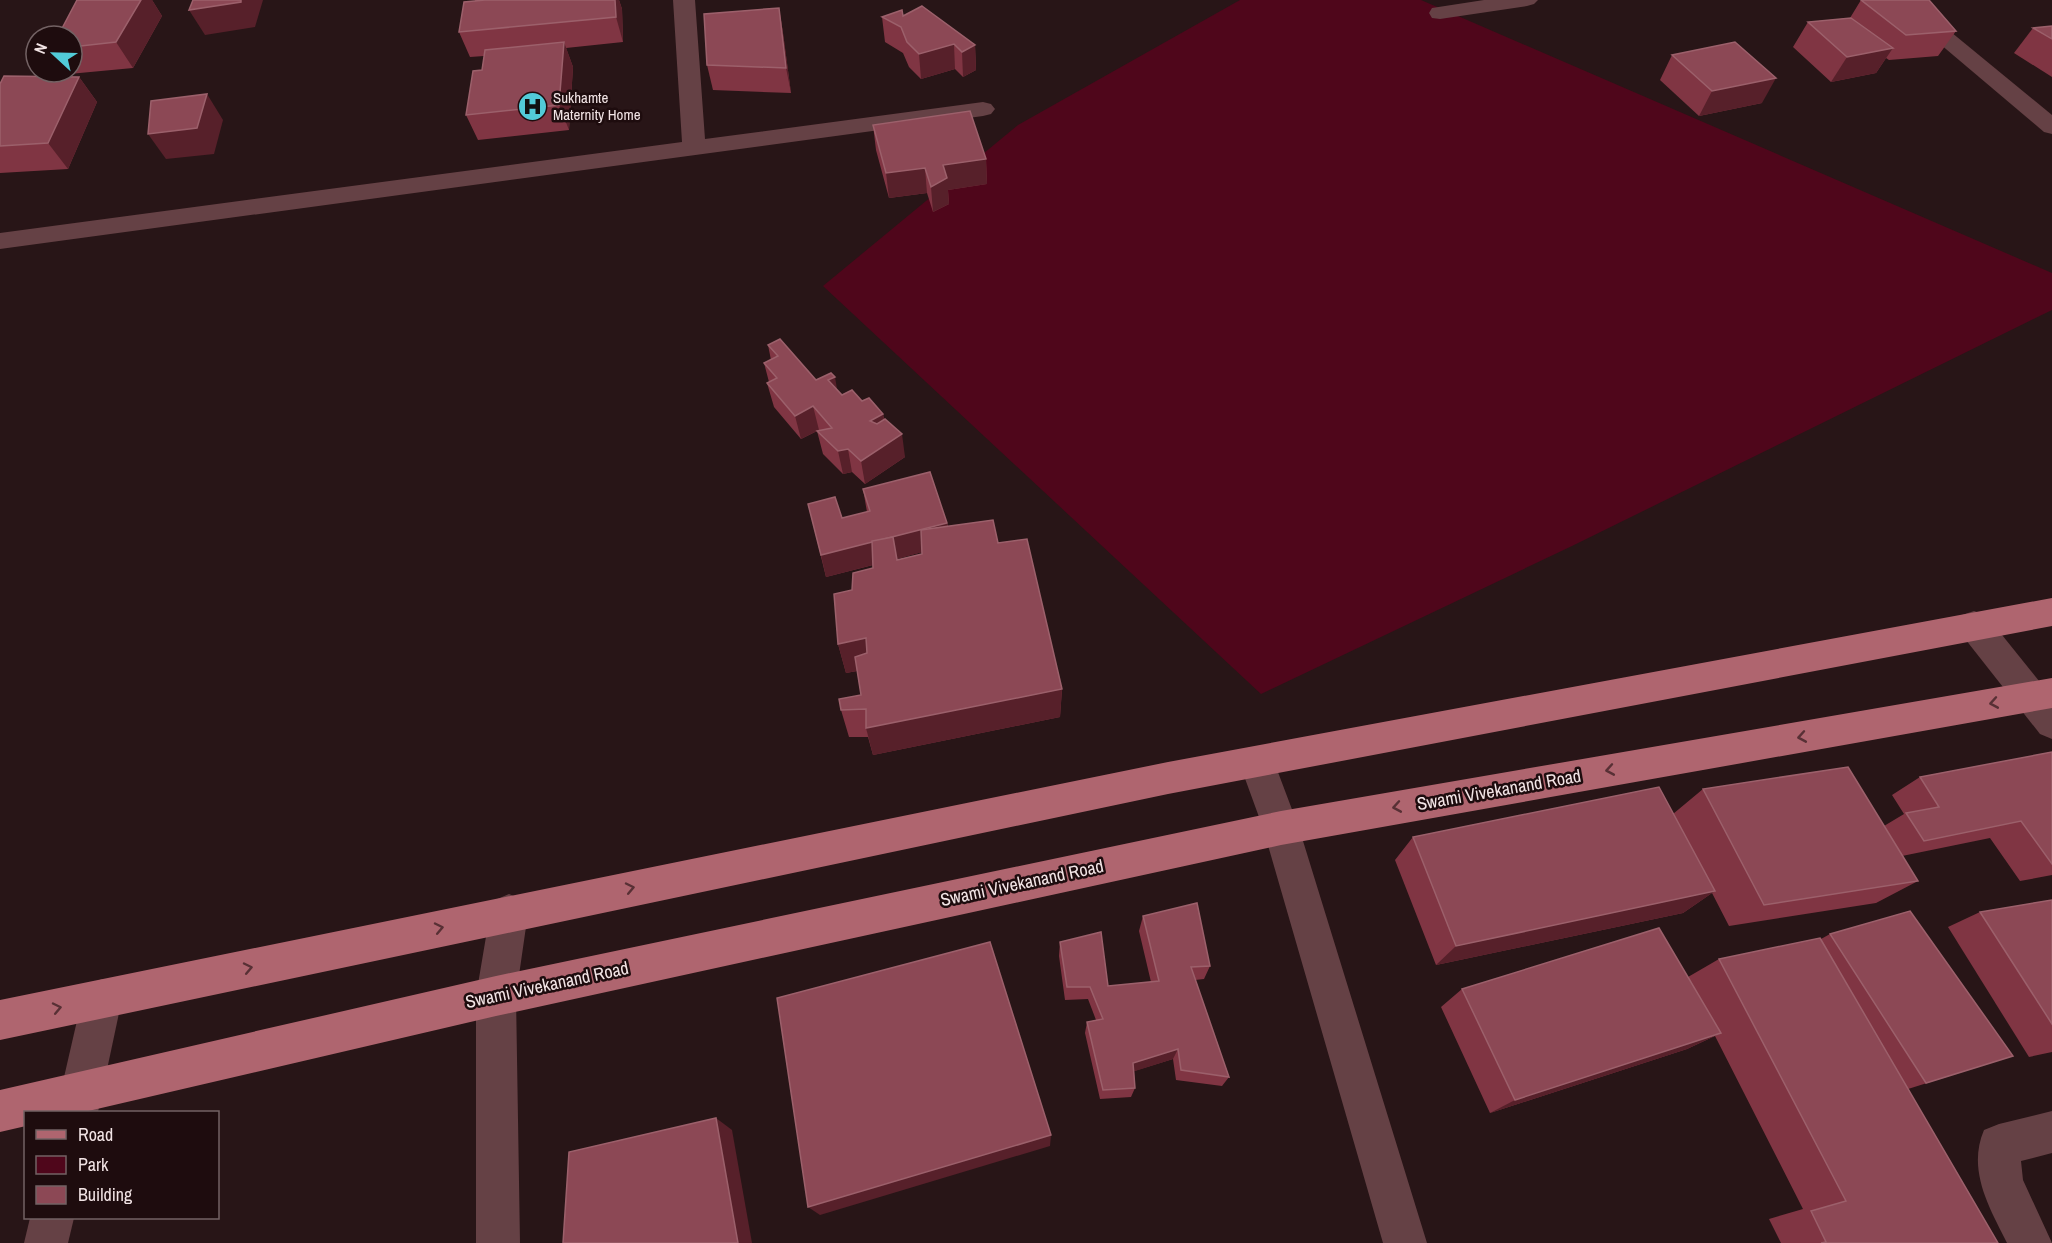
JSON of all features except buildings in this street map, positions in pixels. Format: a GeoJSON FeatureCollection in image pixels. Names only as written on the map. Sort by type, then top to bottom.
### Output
{"type":"FeatureCollection","features":[{"type":"Feature","properties":{"kind":"main road"},"geometry":{"type":"LineString","coordinates":[[0,1020],[509,913],[1257,762],[2052,612]]}},
{"type":"Feature","properties":{"kind":"main road","name":"Swami Vivekanand Road"},"geometry":{"type":"LineString","coordinates":[[0,1111],[79,1103],[496,996],[1281,828],[2045,704]]}},
{"type":"Feature","properties":{"kind":"street"},"geometry":{"type":"LineString","coordinates":[[684,0],[694,148]]}},
{"type":"Feature","properties":{"kind":"street"},"geometry":{"type":"LineString","coordinates":[[1440,13],[1527,0]]}},
{"type":"Feature","properties":{"kind":"street"},"geometry":{"type":"LineString","coordinates":[[1899,0],[2052,127]]}},
{"type":"Feature","properties":{"kind":"street"},"geometry":{"type":"LineString","coordinates":[[0,241],[983,109]]}},
{"type":"Feature","properties":{"kind":"street"},"geometry":{"type":"LineString","coordinates":[[1974,625],[2045,704]]}},
{"type":"Feature","properties":{"kind":"street"},"geometry":{"type":"LineString","coordinates":[[1257,762],[1281,828],[1405,1243]]}},
{"type":"Feature","properties":{"kind":"street"},"geometry":{"type":"LineString","coordinates":[[498,1243],[496,996],[509,913]]}},
{"type":"Feature","properties":{"kind":"street"},"geometry":{"type":"LineString","coordinates":[[79,1103],[102,999]]}},
{"type":"Feature","properties":{"kind":"street"},"geometry":{"type":"LineString","coordinates":[[2030,1243],[2001,1183],[1999,1145],[2052,1132]]}},
{"type":"Feature","properties":{"kind":"street"},"geometry":{"type":"LineString","coordinates":[[46,1243],[52,1219]]}},
{"type":"Feature","properties":{"kind":"green space"},"geometry":{"type":"Polygon","coordinates":[[[1240,0],[1421,0],[2052,273],[2052,310],[1572,546],[1261,694],[823,286],[1018,125],[1240,0]]]}},
{"type":"Feature","properties":{"kind":"place","name":"Sukhamte Maternity Home"},"geometry":{"type":"Point","coordinates":[532,107]}}]}
